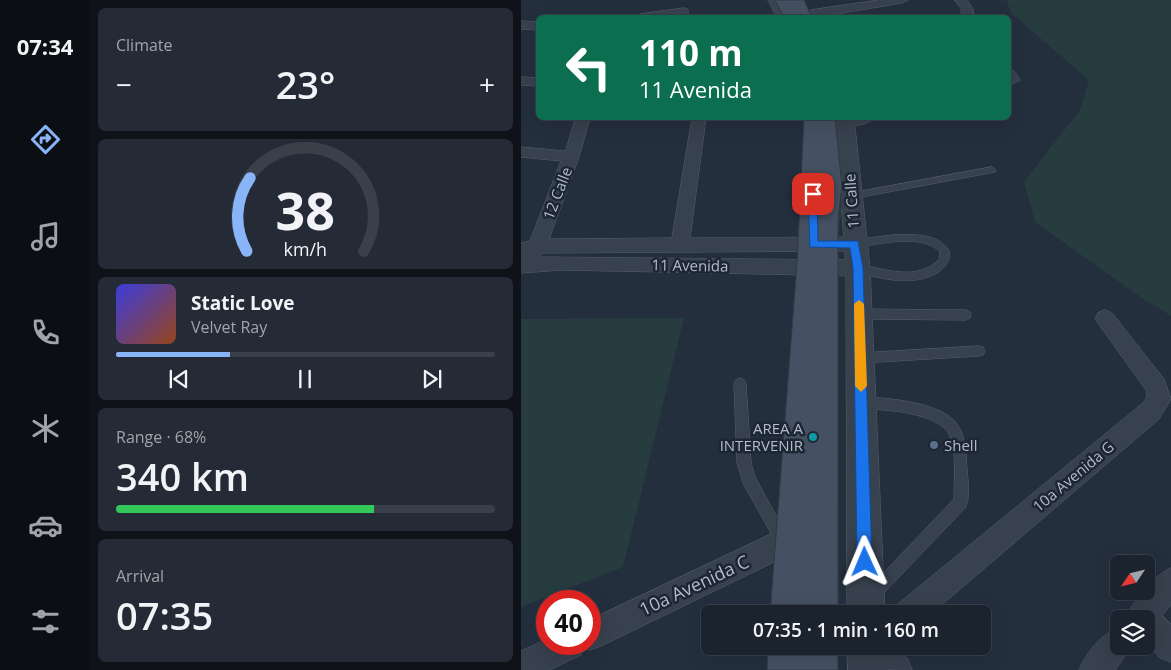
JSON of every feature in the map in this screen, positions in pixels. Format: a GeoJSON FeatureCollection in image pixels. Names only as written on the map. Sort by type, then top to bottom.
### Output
{"type":"FeatureCollection","features":[{"type":"Feature","properties":{"kind":"street"},"geometry":{"type":"LineString","coordinates":[[802,0],[810,15]]}},
{"type":"Feature","properties":{"kind":"street"},"geometry":{"type":"LineString","coordinates":[[817,15],[902,0]]}},
{"type":"Feature","properties":{"kind":"street"},"geometry":{"type":"LineString","coordinates":[[961,0],[967,9],[968,15]]}},
{"type":"Feature","properties":{"kind":"street"},"geometry":{"type":"LineString","coordinates":[[657,15],[684,10]]}},
{"type":"Feature","properties":{"kind":"street"},"geometry":{"type":"LineString","coordinates":[[521,20],[536,21]]}},
{"type":"Feature","properties":{"kind":"street"},"geometry":{"type":"LineString","coordinates":[[521,25],[536,26]]}},
{"type":"Feature","properties":{"kind":"street"},"geometry":{"type":"LineString","coordinates":[[521,81],[536,82]]}},
{"type":"Feature","properties":{"kind":"street","name":"12 Calle"},"geometry":{"type":"LineString","coordinates":[[526,257],[571,157],[582,120]]}},
{"type":"Feature","properties":{"kind":"street"},"geometry":{"type":"LineString","coordinates":[[680,245],[699,120]]}},
{"type":"Feature","properties":{"kind":"street","name":"11 Calle"},"geometry":{"type":"LineString","coordinates":[[852,120],[851,196],[857,256],[861,403],[870,605]]}},
{"type":"Feature","properties":{"kind":"street"},"geometry":{"type":"LineString","coordinates":[[521,152],[571,157]]}},
{"type":"Feature","properties":{"kind":"street"},"geometry":{"type":"LineString","coordinates":[[812,277],[813,236]]}},
{"type":"Feature","properties":{"kind":"street","name":"11 Avenida"},"geometry":{"type":"LineString","coordinates":[[526,257],[813,236],[857,256]]}},
{"type":"Feature","properties":{"kind":"street","name":"11 Avenida"},"geometry":{"type":"LineString","coordinates":[[526,257],[562,263],[812,277],[857,256]]}},
{"type":"Feature","properties":{"kind":"street","name":"10a Avenida G"},"geometry":{"type":"LineString","coordinates":[[919,605],[1151,411],[1159,399],[1156,386],[1105,319]]}},
{"type":"Feature","properties":{"kind":"street","name":"10a Avenida C"},"geometry":{"type":"LineString","coordinates":[[601,629],[795,540]]}},
{"type":"Feature","properties":{"kind":"street"},"geometry":{"type":"LineString","coordinates":[[1147,610],[1171,582]]}},
{"type":"Feature","properties":{"kind":"street"},"geometry":{"type":"LineString","coordinates":[[1155,631],[1171,647]]}},
{"type":"Feature","properties":{"kind":"street"},"geometry":{"type":"LineString","coordinates":[[1094,670],[1110,652]]}},
{"type":"Feature","properties":{"kind":"street"},"geometry":{"type":"LineString","coordinates":[[521,667],[547,655]]}},
{"type":"Feature","properties":{"kind":"lane"},"geometry":{"type":"LineString","coordinates":[[851,196],[992,170]]}},
{"type":"Feature","properties":{"kind":"lane"},"geometry":{"type":"LineString","coordinates":[[907,238],[932,242],[941,247],[945,254],[944,262],[939,268],[921,275],[899,276],[857,256],[907,238]]}},
{"type":"Feature","properties":{"kind":"lane"},"geometry":{"type":"LineString","coordinates":[[859,314],[966,315]]}},
{"type":"Feature","properties":{"kind":"lane"},"geometry":{"type":"LineString","coordinates":[[861,358],[979,352]]}},
{"type":"Feature","properties":{"kind":"lane"},"geometry":{"type":"LineString","coordinates":[[740,384],[744,463],[749,480],[795,540]]}},
{"type":"Feature","properties":{"kind":"lane"},"geometry":{"type":"LineString","coordinates":[[861,403],[881,403],[940,417],[954,430],[961,471],[961,502],[896,605]]}},
{"type":"Feature","properties":{"kind":"green space"},"geometry":{"type":"Polygon","coordinates":[[[1007,0],[1171,0],[1171,316],[1139,296],[1035,222],[1024,182],[1080,110],[1089,80],[1010,12],[1007,0]]]}},
{"type":"Feature","properties":{"kind":"green space"},"geometry":{"type":"Polygon","coordinates":[[[684,318],[623,567],[564,590],[536,590],[536,601],[521,607],[521,319],[684,318]]]}},
{"type":"Feature","properties":{"kind":"building"},"geometry":{"type":"Polygon","coordinates":[[[775,0],[804,0],[811,15],[782,15],[775,0]]]}},
{"type":"Feature","properties":{"kind":"building","name":"AREA A INTERVENIR"},"geometry":{"type":"Polygon","coordinates":[[[804,120],[835,120],[842,186],[838,220],[838,605],[771,605],[797,263],[804,120]]]}},
{"type":"Feature","properties":{"kind":"building"},"geometry":{"type":"Polygon","coordinates":[[[768,655],[838,655],[838,670],[767,670],[768,655]]]}},
{"type":"Feature","properties":{"kind":"slow traffic"},"geometry":{"type":"LineString","coordinates":[[859,304],[861,386]]}},
{"type":"Feature","properties":{"kind":"place","name":"AREA A INTERVENIR"},"geometry":{"type":"Point","coordinates":[813,437]}},
{"type":"Feature","properties":{"kind":"place","name":"Shell"},"geometry":{"type":"Point","coordinates":[934,445]}},
{"type":"Feature","properties":{"kind":"route"},"geometry":{"type":"LineString","coordinates":[[813,194],[813,245],[855,244],[858,268],[861,358],[865,562]]}}]}
